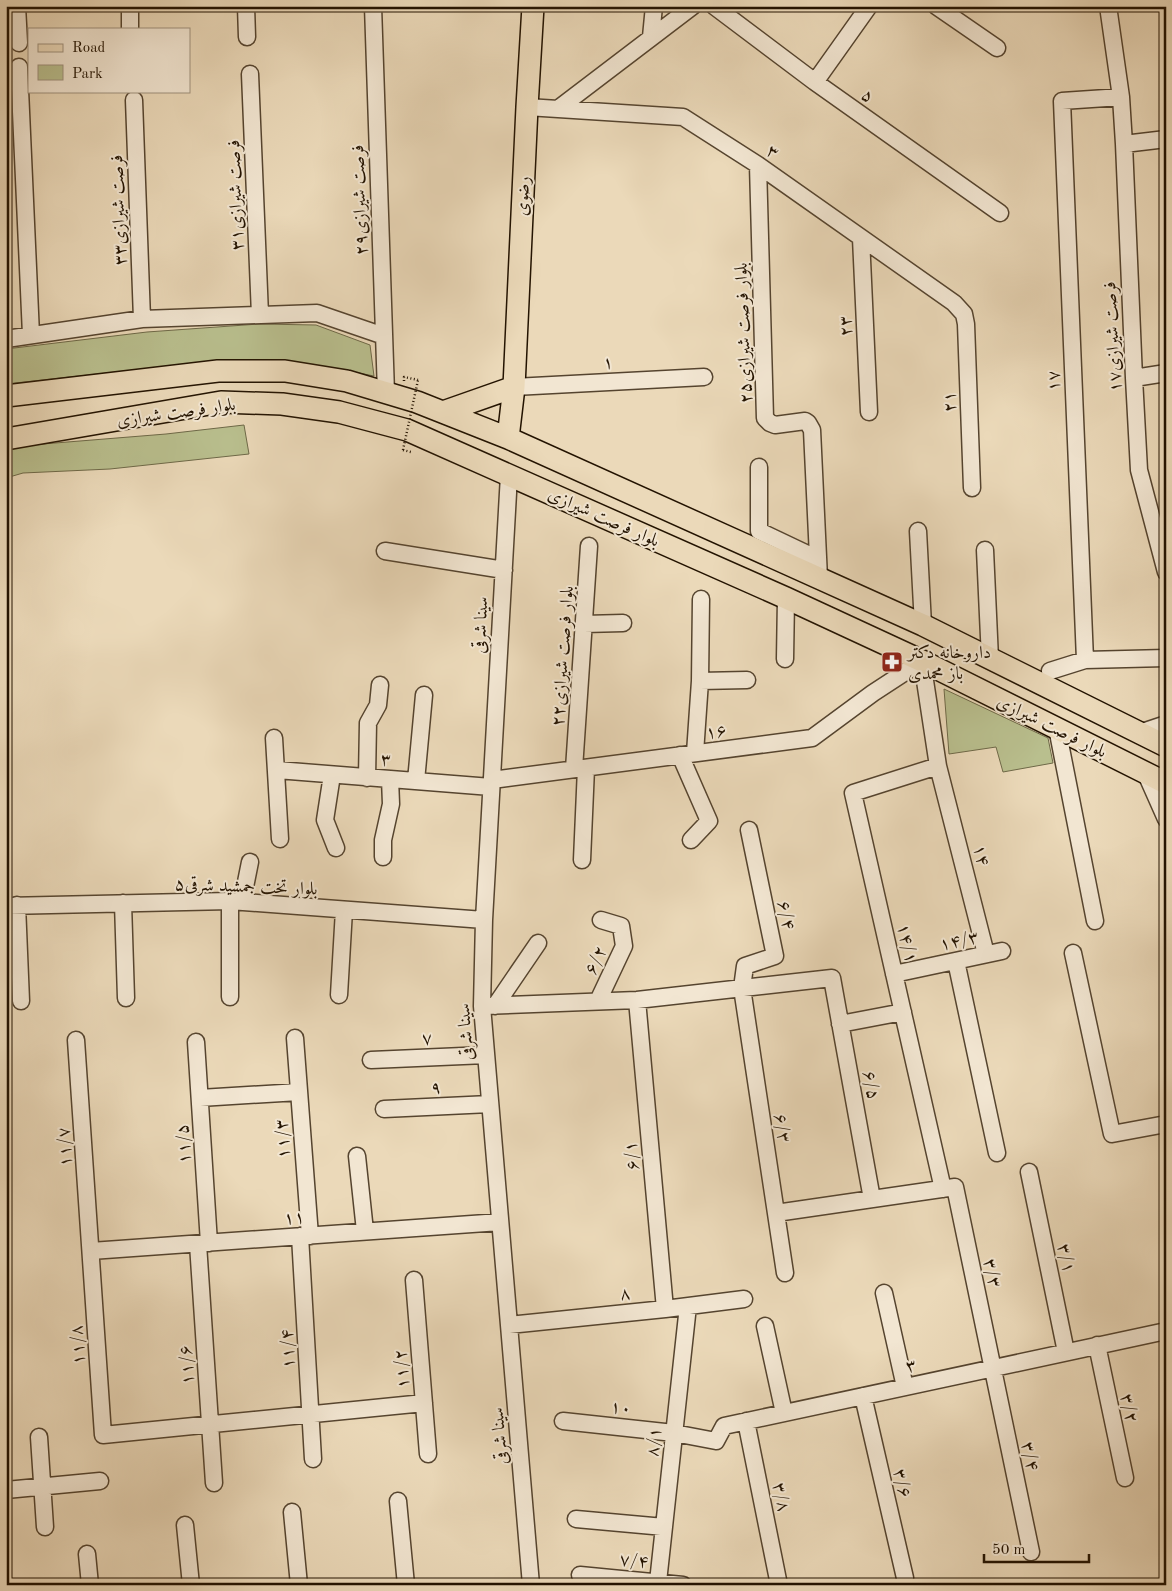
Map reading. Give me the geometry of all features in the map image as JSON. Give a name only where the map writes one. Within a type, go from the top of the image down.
[{"type":"main road","name":"رضوی","points":[[508,438],[514,387],[533,6]]},
{"type":"main road","name":"بلوار فرصت شیرازی","points":[[6,396],[218,372],[285,372],[347,381],[417,402],[508,438],[763,553],[818,569],[923,625],[1166,746]]},
{"type":"main road","points":[[443,412],[514,387]]},
{"type":"main road","name":"بلوار فرصت شیرازی","points":[[6,439],[221,402],[282,404],[339,412],[407,430],[786,598],[922,661],[1166,783]]},
{"type":"street","points":[[17,6],[19,43]]},
{"type":"street","points":[[130,6],[130,28]]},
{"type":"street","points":[[246,6],[247,37]]},
{"type":"street","name":"فرصت شیرازی۲۹","points":[[373,6],[386,393]]},
{"type":"street","points":[[652,37],[654,6]]},
{"type":"street","points":[[559,108],[693,6]]},
{"type":"street","name":"۵","points":[[714,6],[814,82],[1000,213]]},
{"type":"street","points":[[814,82],[869,6]]},
{"type":"street","points":[[936,6],[997,48]]},
{"type":"street","points":[[1108,6],[1121,97]]},
{"type":"street","points":[[19,67],[31,335]]},
{"type":"street","name":"فرصت شیرازی۳۱","points":[[250,74],[260,315]]},
{"type":"street","name":"۱۷","points":[[1085,660],[1062,101],[1121,97]]},
{"type":"street","name":"۱۷فرصت شیرازی","points":[[1121,97],[1139,470],[1158,510],[1166,572]]},
{"type":"street","name":"فرصت شیرازی۳۳","points":[[134,100],[142,319]]},
{"type":"street","name":"۳","points":[[527,107],[683,118],[758,165],[954,303],[964,314]]},
{"type":"street","points":[[1124,144],[1166,139]]},
{"type":"street","name":"بلوار فرصت شیرازی۲۵","points":[[758,165],[765,418],[775,425],[804,421],[808,423],[812,430],[818,569]]},
{"type":"street","name":"۲۳","points":[[861,238],[869,412]]},
{"type":"street","points":[[6,339],[142,319],[317,312],[384,336]]},
{"type":"street","name":"۲۱","points":[[964,314],[966,324],[972,488]]},
{"type":"street","points":[[1134,378],[1166,374]]},
{"type":"street","name":"۱","points":[[514,387],[704,377]]},
{"type":"street","points":[[759,467],[759,531],[763,553]]},
{"type":"street","name":"سینا شرقی","points":[[509,475],[484,920],[488,1006],[486,1055],[532,1585]]},
{"type":"street","points":[[918,530],[923,625]]},
{"type":"street","points":[[759,531],[818,569]]},
{"type":"street","name":"بلوار فرصت شیرازی۲۲","points":[[582,860],[580,768],[584,624],[589,546]]},
{"type":"street","points":[[985,550],[990,659]]},
{"type":"street","points":[[385,551],[504,570]]},
{"type":"street","points":[[785,659],[786,598]]},
{"type":"street","points":[[692,840],[709,821],[688,754],[700,681],[701,599]]},
{"type":"street","points":[[584,624],[623,623]]},
{"type":"street","points":[[1050,671],[1085,660],[1166,658]]},
{"type":"street","name":"۱۶","points":[[491,784],[580,768],[812,738],[873,693],[922,661]]},
{"type":"street","name":"۱۴","points":[[922,661],[938,766],[994,953]]},
{"type":"street","points":[[700,681],[747,680]]},
{"type":"street","points":[[367,778],[368,723],[378,705],[380,685]]},
{"type":"street","points":[[416,782],[424,695]]},
{"type":"street","points":[[1139,733],[1166,724]]},
{"type":"street","points":[[1057,728],[1095,921]]},
{"type":"street","points":[[274,738],[280,839]]},
{"type":"street","name":"۱۴/۱","points":[[938,766],[853,793],[903,1012],[949,1188]]},
{"type":"street","name":"۳","points":[[277,770],[416,782],[491,784]]},
{"type":"street","points":[[1146,774],[1166,819]]},
{"type":"street","points":[[332,775],[325,820],[336,848]]},
{"type":"street","points":[[383,857],[383,840],[390,804],[390,779]]},
{"type":"street","name":"۶/۴","points":[[742,988],[745,966],[775,956],[749,830]]},
{"type":"street","points":[[230,997],[236,902],[250,862]]},
{"type":"street","name":"بلوار تخت جمشید شرقی۵","points":[[12,905],[236,902],[484,920]]},
{"type":"street","points":[[123,903],[126,998]]},
{"type":"street","points":[[12,905],[21,1001]]},
{"type":"street","points":[[338,995],[344,910]]},
{"type":"street","name":"۶/۲","points":[[598,1001],[624,946],[621,926],[601,920]]},
{"type":"street","points":[[488,1006],[538,943]]},
{"type":"street","name":"۱۴/۳","points":[[894,974],[994,953]]},
{"type":"street","points":[[1074,953],[1112,1134],[1166,1124]]},
{"type":"street","points":[[956,961],[997,1153]]},
{"type":"street","name":"۶/۵","points":[[742,988],[832,978],[872,1199]]},
{"type":"street","points":[[488,1006],[637,1000],[742,988]]},
{"type":"street","name":"۶/۳","points":[[742,988],[785,1273]]},
{"type":"street","name":"۶/۱","points":[[637,1000],[665,1309]]},
{"type":"street","points":[[840,1024],[903,1012]]},
{"type":"street","name":"۱۱/۳","points":[[295,1038],[305,1236]]},
{"type":"street","name":"۱۱/۷","points":[[76,1040],[91,1251]]},
{"type":"street","name":"۱۱/۵","points":[[196,1042],[200,1098],[204,1243]]},
{"type":"street","name":"۷","points":[[371,1060],[486,1055]]},
{"type":"street","points":[[200,1098],[299,1092]]},
{"type":"street","name":"۹","points":[[384,1109],[490,1104]]},
{"type":"street","points":[[357,1156],[365,1232]]},
{"type":"street","name":"۳/۱","points":[[1028,1172],[1066,1352]]},
{"type":"street","points":[[776,1213],[949,1188]]},
{"type":"street","name":"۳/۳","points":[[949,1188],[992,1368]]},
{"type":"street","name":"۱۱","points":[[91,1251],[500,1222]]},
{"type":"street","name":"۱۱/۴","points":[[305,1236],[313,1459]]},
{"type":"street","name":"۱۱/۶","points":[[204,1243],[210,1424],[214,1483]]},
{"type":"street","name":"۱۱/۸","points":[[91,1251],[103,1435],[210,1424]]},
{"type":"street","name":"۱۱/۲","points":[[414,1280],[428,1454]]},
{"type":"street","points":[[884,1293],[905,1387]]},
{"type":"street","name":"۸","points":[[509,1325],[744,1299]]},
{"type":"street","name":"۸/۱","points":[[658,1582],[688,1306]]},
{"type":"street","points":[[765,1326],[784,1413]]},
{"type":"street","name":"۳","points":[[674,1434],[716,1441],[724,1426],[1166,1331]]},
{"type":"street","name":"۳/۲","points":[[1097,1345],[1125,1478]]},
{"type":"street","name":"۳/۴","points":[[992,1368],[1031,1552]]},
{"type":"street","name":"۳/۶","points":[[863,1396],[904,1578]]},
{"type":"street","points":[[210,1424],[424,1403]]},
{"type":"street","name":"۱۰","points":[[563,1421],[674,1434]]},
{"type":"street","name":"۳/۸","points":[[746,1421],[778,1580]]},
{"type":"street","points":[[39,1437],[45,1527]]},
{"type":"street","points":[[6,1490],[100,1481]]},
{"type":"street","points":[[398,1501],[406,1585]]},
{"type":"street","points":[[292,1512],[298,1585]]},
{"type":"street","points":[[576,1519],[664,1527]]},
{"type":"street","points":[[185,1524],[191,1585]]},
{"type":"street","points":[[87,1554],[90,1585]]},
{"type":"street","name":"۷/۴","points":[[580,1575],[683,1585]]},
{"type":"path","points":[[402,450],[418,380]]},
{"type":"green space","points":[[259,324],[316,325],[370,345],[374,376],[349,371],[216,361],[6,384],[6,349],[147,332]]},
{"type":"green space","points":[[244,425],[249,454],[110,469],[23,473],[6,478],[6,447],[166,434]]},
{"type":"green space","points":[[944,689],[1048,738],[1053,763],[1003,772],[996,747],[949,754]]},
{"type":"place","name":"داروخانه دکتر باز محمدی","points":[[892,662]]}]
